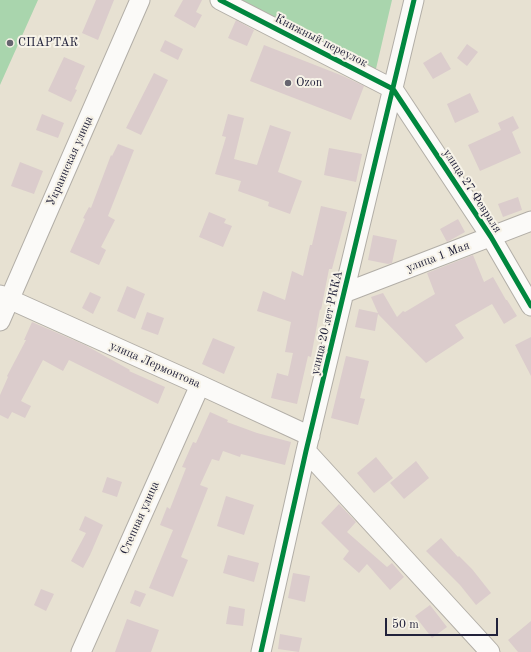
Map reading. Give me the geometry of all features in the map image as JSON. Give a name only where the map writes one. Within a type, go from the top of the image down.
[{"type":"street","name":"Украинская улица","points":[[0,322],[4,297],[140,0]]},
{"type":"street","name":"Книжный переулок","points":[[220,0],[392,89]]},
{"type":"street","name":"улица 20 лет РККА","points":[[261,652],[308,444],[414,0]]},
{"type":"street","name":"улица 27 Февраля","points":[[392,89],[491,237],[531,306]]},
{"type":"street","name":"улица 1 Мая","points":[[344,293],[531,221]]},
{"type":"street","name":"улица Лермонтова","points":[[4,297],[200,385],[308,444],[490,652]]},
{"type":"street","name":"Степная улица","points":[[81,652],[200,385]]},
{"type":"green space","name":"СПАРТАК","points":[[0,0],[38,0],[0,85]]},
{"type":"green space","points":[[224,0],[392,0],[375,73]]},
{"type":"building","points":[[96,0],[114,0],[98,40],[82,33]]},
{"type":"building","points":[[183,0],[202,0],[196,12],[202,15],[195,28],[174,16]]},
{"type":"building","points":[[236,20],[254,30],[247,46],[228,38]]},
{"type":"building","points":[[165,40],[183,49],[178,60],[160,51]]},
{"type":"building","points":[[467,44],[478,52],[467,66],[457,58]]},
{"type":"building","points":[[264,45],[343,76],[364,86],[351,120],[250,81]]},
{"type":"building","points":[[441,52],[451,69],[433,79],[423,63]]},
{"type":"building","points":[[64,57],[85,66],[75,89],[77,90],[71,102],[48,91]]},
{"type":"building","points":[[154,73],[168,80],[141,135],[126,128]]},
{"type":"building","points":[[470,93],[479,112],[455,123],[447,104]]},
{"type":"building","points":[[42,114],[64,123],[58,138],[36,130]]},
{"type":"building","points":[[228,114],[244,118],[234,159],[257,165],[270,125],[291,132],[278,172],[302,181],[290,214],[268,206],[269,202],[238,191],[241,181],[215,174],[226,137],[222,136]]},
{"type":"building","points":[[513,116],[519,128],[512,132],[521,153],[480,171],[468,145],[501,130],[498,123]]},
{"type":"building","points":[[118,144],[134,150],[108,216],[115,220],[101,247],[106,250],[99,265],[70,252],[85,219],[83,218],[89,207],[91,208],[111,155],[112,156]]},
{"type":"building","points":[[329,148],[362,154],[356,182],[324,175]]},
{"type":"building","points":[[20,162],[43,171],[34,194],[11,186]]},
{"type":"building","points":[[518,197],[522,210],[503,217],[498,204]]},
{"type":"building","points":[[321,206],[347,212],[332,269],[329,269],[311,357],[308,356],[297,404],[271,398],[277,373],[288,376],[293,353],[285,352],[291,322],[257,311],[263,291],[285,300],[292,271],[303,276]]},
{"type":"building","points":[[209,212],[226,219],[224,223],[232,226],[223,247],[199,237]]},
{"type":"building","points":[[458,219],[465,232],[447,242],[440,229]]},
{"type":"building","points":[[373,235],[397,240],[392,263],[388,264],[368,260]]},
{"type":"building","points":[[473,255],[484,282],[493,277],[517,316],[504,324],[492,304],[455,325],[464,338],[426,363],[378,314],[375,331],[355,327],[359,309],[378,313],[371,297],[383,293],[397,317],[403,311],[405,312],[435,294],[427,273]]},
{"type":"building","points":[[127,286],[145,294],[135,319],[117,311]]},
{"type":"building","points":[[90,292],[101,297],[93,314],[82,308]]},
{"type":"building","points":[[147,312],[164,318],[158,335],[141,329]]},
{"type":"building","points":[[32,322],[85,345],[130,370],[129,371],[165,387],[158,404],[69,360],[63,371],[43,360],[21,401],[31,406],[25,418],[12,412],[8,419],[0,415],[0,395],[8,377],[7,376],[26,340],[24,340]]},
{"type":"building","points":[[531,337],[531,376],[515,345]]},
{"type":"building","points":[[213,338],[235,347],[224,374],[202,364]]},
{"type":"building","points":[[346,356],[369,361],[360,398],[365,399],[358,425],[331,418]]},
{"type":"building","points":[[210,412],[228,420],[227,422],[257,433],[291,442],[285,465],[241,454],[240,457],[223,451],[219,461],[212,459],[200,485],[208,488],[181,557],[188,560],[173,597],[149,588],[173,530],[160,525],[167,507],[170,509],[186,468],[182,467],[193,442],[196,443]]},
{"type":"building","points":[[376,457],[393,478],[374,493],[357,473]]},
{"type":"building","points":[[416,461],[429,478],[404,499],[390,483]]},
{"type":"building","points":[[107,477],[122,482],[117,497],[102,492]]},
{"type":"building","points":[[226,496],[254,505],[244,535],[217,526]]},
{"type":"building","points":[[339,504],[356,522],[347,532],[387,567],[392,563],[404,577],[390,590],[367,564],[359,573],[343,559],[349,551],[321,523]]},
{"type":"building","points":[[85,516],[103,525],[83,568],[71,561],[86,533],[79,530]]},
{"type":"building","points":[[441,538],[458,557],[459,556],[472,569],[491,593],[476,605],[460,585],[426,551]]},
{"type":"building","points":[[228,555],[259,563],[254,582],[223,573]]},
{"type":"building","points":[[293,573],[310,576],[305,602],[288,598]]},
{"type":"building","points":[[41,589],[54,594],[46,611],[34,605]]},
{"type":"building","points":[[135,590],[146,594],[140,607],[130,603]]},
{"type":"building","points":[[430,605],[447,627],[432,638],[415,616]]},
{"type":"building","points":[[229,606],[245,609],[243,626],[226,624]]},
{"type":"building","points":[[127,619],[159,630],[151,652],[115,652]]},
{"type":"building","points":[[531,621],[531,652],[518,652],[508,640]]},
{"type":"building","points":[[280,634],[302,638],[299,652],[278,649]]},
{"type":"cycle path","points":[[220,0],[393,89],[491,237],[531,306]]},
{"type":"cycle path","points":[[261,652],[306,451],[414,0]]},
{"type":"place","name":"СПАРТАК","points":[[10,43]]},
{"type":"place","name":"Ozon","points":[[288,83]]}]
